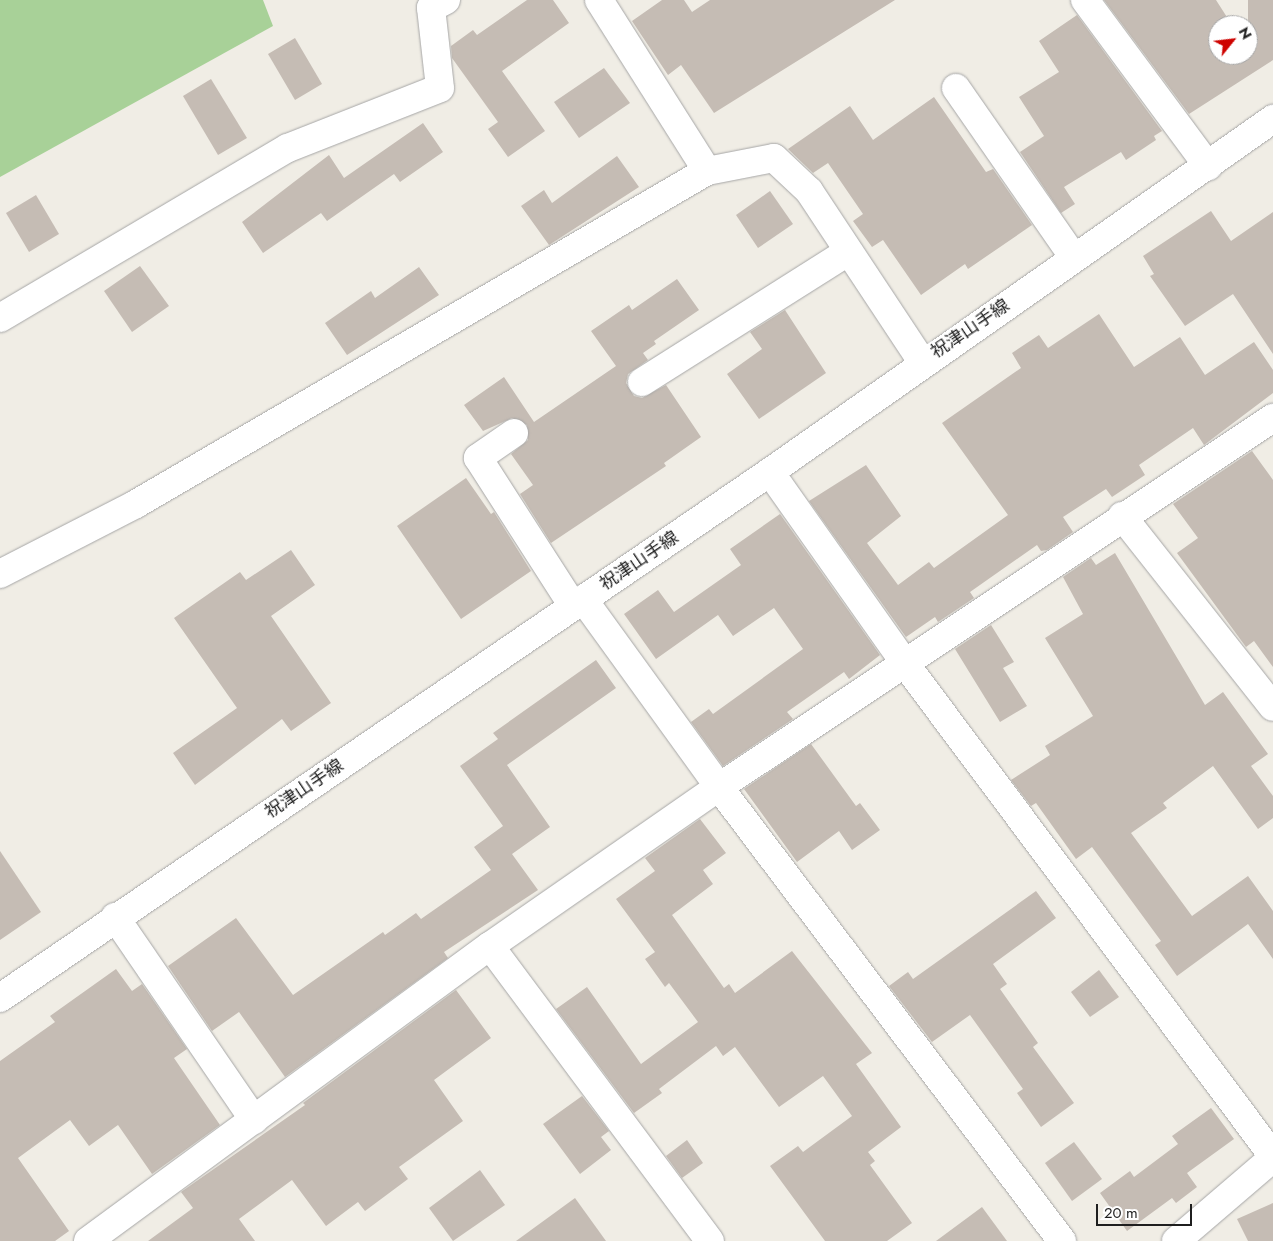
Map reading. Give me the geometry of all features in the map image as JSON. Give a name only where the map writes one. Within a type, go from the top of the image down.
[{"type":"street","points":[[0,318],[288,148],[440,88],[431,8],[446,0]]},
{"type":"street","points":[[599,0],[707,171]]},
{"type":"street","points":[[1085,0],[1208,166]]},
{"type":"street","points":[[956,88],[1074,258]]},
{"type":"street","name":"祝津山手線","points":[[0,998],[770,472],[922,362],[1208,166],[1273,119]]},
{"type":"street","points":[[0,574],[136,504],[707,171],[774,158],[809,192],[922,362]]},
{"type":"street","points":[[642,382],[848,252]]},
{"type":"street","points":[[88,1241],[490,946],[719,787],[906,665],[1122,516],[1270,426]]},
{"type":"street","points":[[514,433],[478,458],[578,602],[1062,1241]]},
{"type":"street","points":[[770,472],[906,665],[1273,1157],[1176,1241]]},
{"type":"street","points":[[1122,516],[1273,707]]},
{"type":"street","points":[[116,917],[254,1120]]},
{"type":"street","points":[[490,946],[710,1241]]},
{"type":"green space","points":[[0,0],[263,0],[273,26],[0,177]]},
{"type":"building","points":[[527,0],[553,0],[569,23],[502,71],[545,131],[508,157],[488,129],[498,122],[452,58],[451,46],[473,30],[477,35]]},
{"type":"building","points":[[662,0],[684,0],[692,12],[710,0],[895,0],[714,113],[681,65],[668,75],[632,21]]},
{"type":"building","points":[[1104,0],[1216,0],[1226,15],[1208,15],[1208,65],[1258,65],[1258,15],[1248,15],[1248,0],[1273,0],[1273,60],[1189,114]]},
{"type":"building","points":[[1077,15],[1162,131],[1154,136],[1156,140],[1126,160],[1121,152],[1064,187],[1075,204],[1061,213],[1020,152],[1044,136],[1019,97],[1059,72],[1039,41]]},
{"type":"building","points":[[295,38],[322,84],[295,100],[268,54]]},
{"type":"building","points":[[604,68],[630,103],[579,138],[554,102]]},
{"type":"building","points":[[211,79],[247,138],[218,155],[183,96]]},
{"type":"building","points":[[934,97],[986,172],[993,169],[1032,225],[968,269],[965,264],[921,295],[883,240],[872,247],[853,221],[863,214],[828,163],[813,173],[788,149],[850,106],[873,140]]},
{"type":"building","points":[[423,123],[443,152],[400,182],[394,174],[327,221],[321,213],[263,253],[242,222],[329,155],[344,178]]},
{"type":"building","points":[[617,156],[639,187],[549,245],[521,206],[544,190],[552,203]]},
{"type":"building","points":[[770,191],[793,224],[758,248],[736,215]]},
{"type":"building","points":[[36,195],[59,234],[29,252],[6,213]]},
{"type":"building","points":[[1211,211],[1231,241],[1273,212],[1273,354],[1233,294],[1185,326],[1150,276],[1154,274],[1143,256]]},
{"type":"building","points":[[140,266],[169,306],[132,332],[104,291]]},
{"type":"building","points":[[419,267],[439,295],[347,355],[325,323],[371,291],[375,298]]},
{"type":"building","points":[[677,279],[699,310],[654,341],[656,344],[643,353],[648,360],[628,374],[626,383],[634,396],[642,398],[666,385],[701,437],[664,463],[666,466],[551,543],[520,494],[533,485],[511,454],[528,440],[527,425],[512,418],[483,431],[464,405],[504,377],[534,422],[616,366],[591,331],[629,305],[632,310]]},
{"type":"building","points":[[785,310],[826,373],[759,419],[727,374],[762,349],[750,332]]},
{"type":"building","points":[[1099,314],[1134,367],[1180,337],[1205,375],[1254,342],[1273,370],[1273,393],[1204,445],[1193,428],[1139,465],[1145,475],[1112,497],[1106,489],[1063,517],[1073,532],[1047,550],[1041,551],[1037,545],[970,592],[974,598],[938,622],[935,617],[906,637],[809,501],[866,465],[901,516],[867,543],[898,585],[929,562],[934,568],[1008,515],[942,423],[1021,368],[1012,353],[1039,335],[1048,348]]},
{"type":"building","points":[[1252,451],[1273,480],[1273,667],[1254,641],[1246,647],[1177,553],[1198,538],[1173,504]]},
{"type":"building","points":[[466,478],[491,514],[494,512],[531,571],[461,619],[397,526]]},
{"type":"building","points":[[780,514],[880,655],[849,679],[844,672],[787,712],[793,719],[723,766],[691,722],[709,709],[713,714],[803,649],[774,608],[733,636],[718,615],[656,659],[624,614],[658,590],[674,612],[741,565],[730,549]]},
{"type":"building","points":[[291,550],[315,585],[271,616],[331,703],[291,731],[282,719],[195,785],[173,753],[237,708],[174,618],[240,572],[246,580]]},
{"type":"building","points":[[1115,553],[1205,705],[1223,692],[1268,754],[1251,766],[1273,796],[1273,818],[1258,829],[1213,766],[1163,803],[1167,808],[1131,833],[1192,916],[1248,876],[1273,911],[1273,959],[1248,924],[1177,976],[1155,945],[1161,941],[1092,847],[1076,859],[1036,803],[1031,806],[1011,780],[1050,755],[1045,746],[1093,716],[1045,638],[1083,614],[1063,577],[1091,558],[1096,565]]},
{"type":"building","points":[[991,625],[1014,662],[1003,668],[1027,706],[1000,722],[955,649]]},
{"type":"building","points":[[596,660],[616,688],[507,765],[550,827],[512,854],[538,890],[444,952],[448,958],[285,1077],[239,1012],[212,1031],[168,966],[236,918],[293,995],[383,932],[385,935],[416,913],[421,919],[491,870],[474,847],[503,826],[460,766],[498,739],[493,733]]},
{"type":"building","points":[[811,744],[856,806],[860,803],[880,830],[852,850],[839,831],[797,862],[744,789]]},
{"type":"building","points":[[700,819],[726,853],[703,870],[713,884],[672,915],[724,988],[729,984],[735,993],[792,951],[872,1053],[856,1064],[901,1127],[868,1152],[875,1161],[870,1165],[912,1223],[887,1241],[825,1241],[770,1166],[798,1146],[803,1152],[852,1116],[823,1076],[779,1107],[735,1047],[723,1056],[716,1046],[659,1089],[662,1093],[634,1113],[556,1009],[587,987],[641,1064],[698,1022],[669,983],[665,987],[645,959],[655,952],[616,899],[655,871],[645,858]]},
{"type":"building","points":[[0,851],[41,912],[0,940]]},
{"type":"building","points":[[1036,891],[1056,918],[993,964],[1007,984],[1000,989],[1038,1043],[1033,1047],[1074,1103],[1041,1127],[1017,1093],[1023,1089],[970,1015],[932,1042],[889,986],[908,972],[913,979]]},
{"type":"building","points":[[116,969],[132,991],[142,984],[187,1049],[174,1058],[220,1125],[152,1174],[118,1125],[89,1146],[70,1120],[18,1158],[69,1231],[55,1241],[0,1241],[0,1061],[55,1022],[50,1016]]},
{"type":"building","points":[[1099,970],[1119,997],[1090,1017],[1071,992]]},
{"type":"building","points":[[456,990],[491,1038],[434,1080],[463,1121],[399,1167],[408,1179],[365,1211],[358,1202],[326,1226],[292,1180],[239,1219],[255,1241],[148,1241],[193,1208],[181,1192],[305,1105],[303,1103]]},
{"type":"building","points":[[582,1096],[609,1131],[601,1137],[611,1150],[580,1174],[543,1124]]},
{"type":"building","points":[[1211,1108],[1234,1139],[1187,1173],[1197,1187],[1176,1203],[1172,1198],[1127,1231],[1100,1193],[1130,1171],[1134,1177],[1178,1144],[1172,1136]]},
{"type":"building","points":[[687,1140],[703,1163],[682,1178],[666,1156]]},
{"type":"building","points":[[1074,1142],[1102,1179],[1072,1201],[1045,1163]]},
{"type":"building","points":[[480,1170],[505,1205],[453,1241],[429,1208]]},
{"type":"building","points":[[575,1198],[606,1241],[516,1241]]},
{"type":"building","points":[[1273,1203],[1273,1241],[1248,1241],[1237,1219]]},
{"type":"building","points":[[982,1207],[1007,1241],[936,1241]]}]
